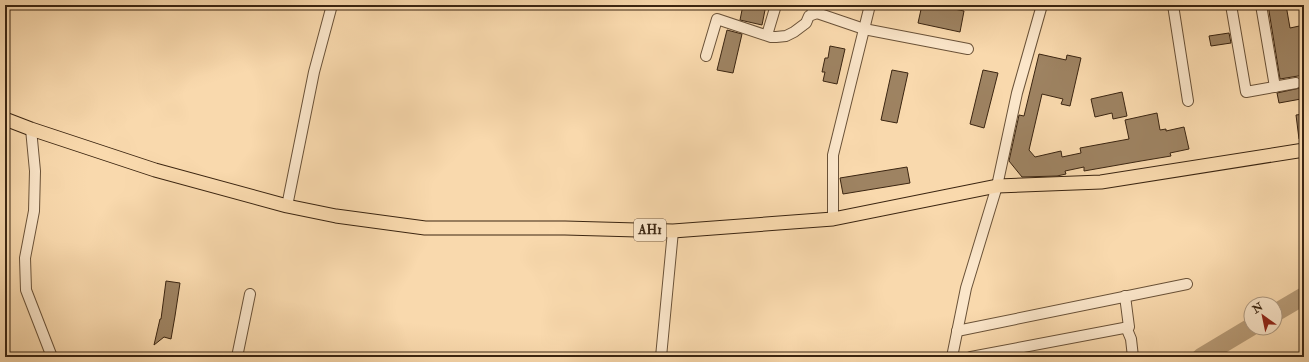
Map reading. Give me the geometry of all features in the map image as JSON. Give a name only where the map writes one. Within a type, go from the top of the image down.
[{"type":"main road","name":"AH1","points":[[5,119],[155,170],[286,206],[336,216],[425,228],[565,228],[673,231],[833,219],[997,186],[1101,182],[1304,150]]},
{"type":"street","points":[[286,206],[314,72],[332,5]]},
{"type":"street","points":[[767,35],[776,5]]},
{"type":"street","points":[[833,219],[833,154],[870,5]]},
{"type":"street","points":[[952,357],[966,288],[997,186],[1017,94],[1042,5]]},
{"type":"street","points":[[1173,5],[1188,100]]},
{"type":"street","points":[[1231,5],[1246,92],[1296,83]]},
{"type":"street","points":[[1261,5],[1274,87]]},
{"type":"street","points":[[706,56],[717,19],[771,37],[786,36],[801,28],[806,23],[813,9],[864,29],[968,48]]},
{"type":"street","points":[[31,129],[35,171],[34,211],[25,258],[26,290],[52,357]]},
{"type":"street","points":[[661,357],[673,231]]},
{"type":"street","points":[[957,331],[1187,284]]},
{"type":"street","points":[[237,357],[250,294]]},
{"type":"street","points":[[971,357],[1130,327],[1125,296]]},
{"type":"street","points":[[1126,327],[1131,339],[1134,357]]},
{"type":"building","points":[[743,5],[766,5],[762,25],[740,20]]},
{"type":"building","points":[[922,5],[935,5],[964,11],[960,32],[918,23]]},
{"type":"building","points":[[1268,5],[1286,5],[1290,28],[1304,25],[1304,75],[1280,79]]},
{"type":"building","points":[[727,30],[742,34],[733,73],[717,70]]},
{"type":"building","points":[[1229,33],[1231,43],[1211,46],[1209,36]]},
{"type":"building","points":[[830,46],[845,49],[837,84],[823,81],[825,72],[822,72],[825,58],[828,58]]},
{"type":"building","points":[[1039,54],[1066,60],[1067,55],[1081,58],[1070,106],[1061,104],[1063,99],[1042,94],[1029,150],[1035,157],[1061,151],[1062,157],[1081,153],[1080,148],[1129,139],[1125,120],[1157,113],[1160,130],[1166,129],[1166,131],[1184,127],[1189,149],[1170,153],[1171,156],[1084,171],[1084,167],[1065,171],[1066,174],[1057,176],[1022,177],[1009,161],[1019,115],[1024,116]]},
{"type":"building","points":[[892,70],[908,73],[897,123],[881,120]]},
{"type":"building","points":[[983,70],[998,73],[984,128],[970,124]]},
{"type":"building","points":[[1300,88],[1301,99],[1279,103],[1277,93]]},
{"type":"building","points":[[1122,92],[1127,116],[1113,119],[1112,113],[1095,117],[1091,99]]},
{"type":"building","points":[[1304,114],[1304,139],[1299,139],[1296,115]]},
{"type":"building","points":[[907,167],[910,183],[843,194],[840,178]]},
{"type":"building","points":[[166,281],[180,283],[171,339],[164,337],[154,345],[161,319]]},
{"type":"waterway","points":[[1283,308],[1304,296]]},
{"type":"waterway","points":[[1201,357],[1243,332]]}]
